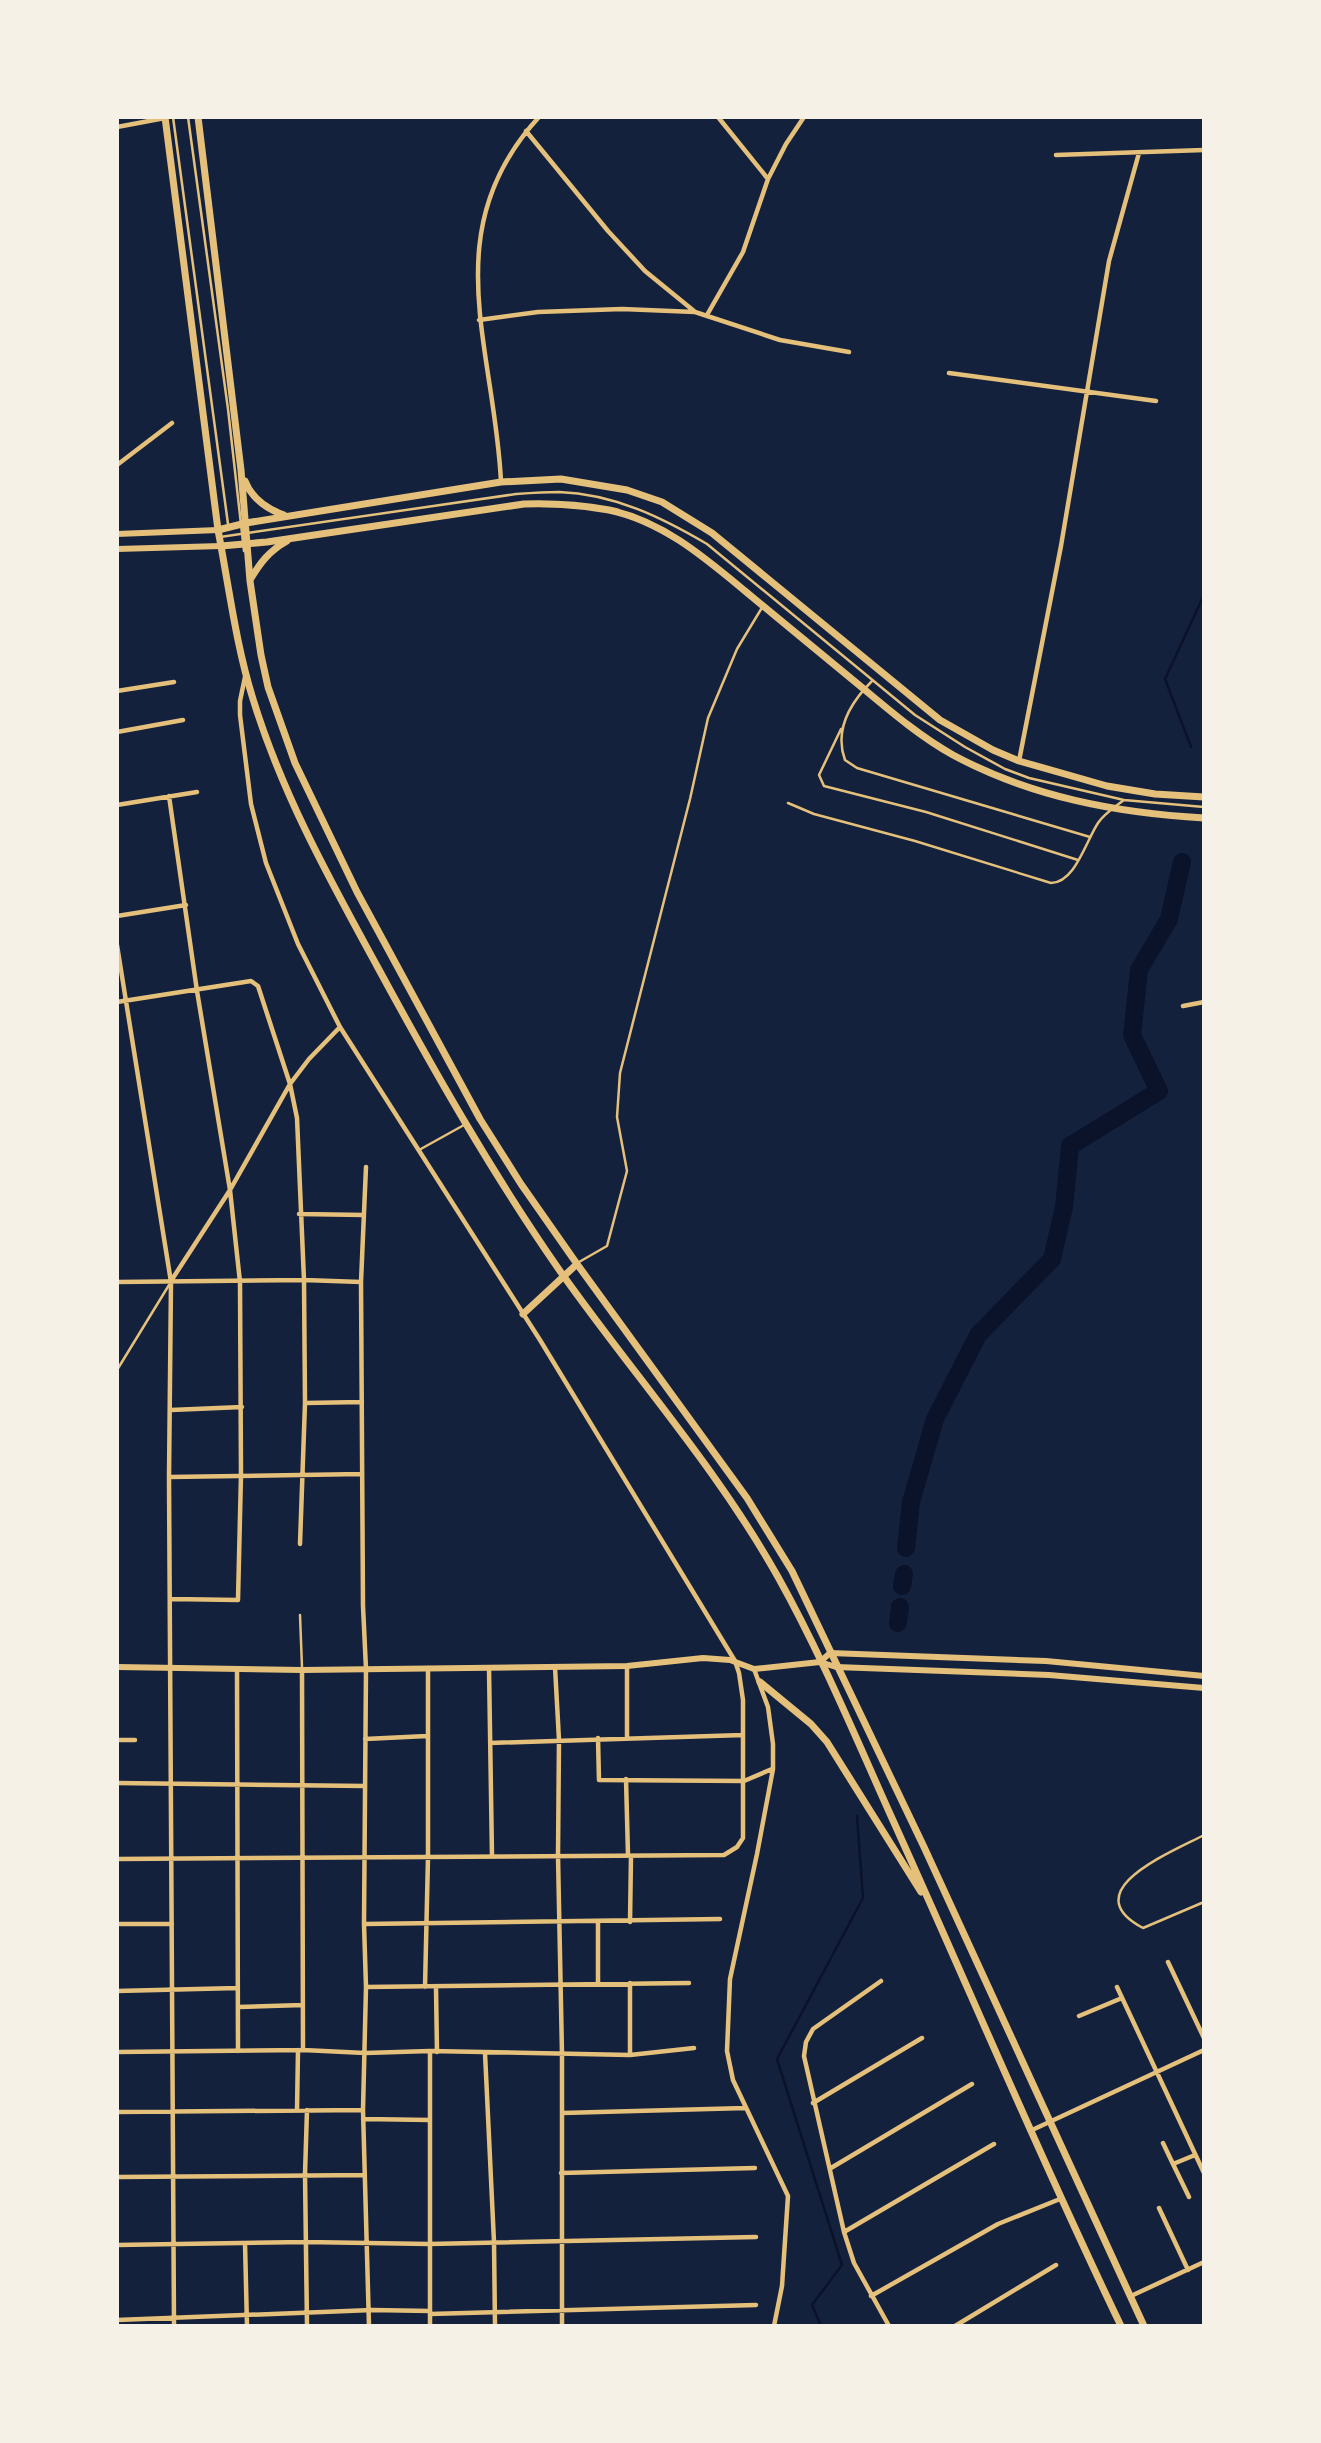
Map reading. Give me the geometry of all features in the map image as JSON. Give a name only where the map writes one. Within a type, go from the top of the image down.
[{"type":"main road","points":[[198,117],[241,470],[243,524],[250,581],[268,687],[295,763],[357,892],[480,1119],[576,1264],[756,1511],[792,1571],[905,1808],[1144,2326]]},
{"type":"main road","points":[[165,118],[221,546],[246,675],[277,767],[316,852],[464,1125],[564,1276],[734,1506],[778,1578],[820,1662],[939,1919],[1029,2132],[1121,2326]]},
{"type":"main road","points":[[241,470],[247,487],[258,501],[272,511],[288,517]]},
{"type":"main road","points":[[219,533],[243,524],[501,482],[561,479],[628,490],[662,502],[712,533],[940,720],[993,750],[1081,780],[1155,794],[1204,797]]},
{"type":"main road","points":[[221,546],[246,545],[524,504],[551,503],[609,510],[635,519],[692,548],[910,727],[952,754],[1010,782],[1112,809],[1150,815],[1204,818]]},
{"type":"main road","points":[[250,581],[260,563],[274,549],[291,538]]},
{"type":"main road","points":[[523,1314],[576,1264]]},
{"type":"main road","points":[[636,1375],[650,1365]]},
{"type":"main road","points":[[760,1682],[811,1724],[827,1742],[939,1919]]},
{"type":"street","points":[[501,482],[479,320],[477,273],[482,219],[503,166],[526,131],[539,117]]},
{"type":"street","points":[[718,117],[768,178]]},
{"type":"street","points":[[707,315],[743,252],[768,178],[804,117]]},
{"type":"street","points":[[117,127],[165,118]]},
{"type":"street","points":[[526,131],[608,231],[645,271],[695,312]]},
{"type":"street","points":[[1056,155],[1204,150]]},
{"type":"street","points":[[1019,761],[1088,390],[1112,243],[1139,153]]},
{"type":"street","points":[[479,320],[538,312],[622,309],[695,312],[780,340],[849,352]]},
{"type":"street","points":[[949,373],[1156,401]]},
{"type":"street","points":[[117,465],[172,424]]},
{"type":"street","points":[[117,534],[219,533]]},
{"type":"street","points":[[117,549],[221,546]]},
{"type":"street","points":[[117,1858],[724,1855],[737,1847],[743,1838],[743,1700],[735,1661],[523,1314],[340,1027],[298,944],[267,863],[251,804],[240,701],[246,675]]},
{"type":"street","points":[[117,691],[174,682]]},
{"type":"street","points":[[117,732],[183,720]]},
{"type":"street","points":[[117,805],[197,792]]},
{"type":"street","points":[[169,796],[197,991],[230,1190],[240,1282],[242,1408],[239,1600],[171,1599]]},
{"type":"street","points":[[117,916],[186,905]]},
{"type":"street","points":[[117,945],[171,1282],[169,1477],[174,2326]]},
{"type":"street","points":[[117,1002],[251,981],[258,986],[290,1084],[297,1118],[299,1214],[304,1280],[305,1403],[300,1544]]},
{"type":"street","points":[[1183,1006],[1204,1002]]},
{"type":"street","points":[[171,1282],[230,1190],[290,1084],[309,1059],[340,1027]]},
{"type":"street","points":[[366,1167],[361,1282],[366,1669],[366,1987],[363,2119],[369,2326]]},
{"type":"street","points":[[299,1214],[364,1215]]},
{"type":"street","points":[[117,1282],[361,1282]]},
{"type":"street","points":[[305,1403],[362,1402]]},
{"type":"street","points":[[171,1410],[242,1408]]},
{"type":"street","points":[[169,1477],[362,1474]]},
{"type":"street","points":[[820,1662],[830,1653],[1046,1661],[1204,1675]]},
{"type":"street","points":[[117,1667],[302,1670],[627,1666],[703,1658],[735,1661],[754,1669],[820,1662],[836,1667],[1049,1675],[1204,1688]]},
{"type":"street","points":[[555,1666],[559,1740],[558,1856],[561,1921],[562,2326]]},
{"type":"street","points":[[627,1666],[627,1737]]},
{"type":"street","points":[[425,1987],[428,1668]]},
{"type":"street","points":[[489,1668],[492,1856]]},
{"type":"street","points":[[754,1669],[768,1707],[773,1769],[728,1999],[727,2052],[733,2080],[788,2196],[782,2286],[774,2326]]},
{"type":"street","points":[[237,1670],[238,2052]]},
{"type":"street","points":[[297,2110],[303,2004],[302,1670]]},
{"type":"street","points":[[491,1743],[743,1735]]},
{"type":"street","points":[[365,1739],[428,1736]]},
{"type":"street","points":[[598,1738],[599,1780],[744,1781],[773,1769]]},
{"type":"street","points":[[117,1740],[135,1740]]},
{"type":"street","points":[[626,1779],[630,1922]]},
{"type":"street","points":[[117,1783],[365,1786]]},
{"type":"street","points":[[365,1924],[720,1919]]},
{"type":"street","points":[[598,1921],[598,1983]]},
{"type":"street","points":[[117,1924],[172,1924]]},
{"type":"street","points":[[1168,1962],[1204,2038]]},
{"type":"street","points":[[881,1981],[813,2029],[806,2042],[804,2056],[844,2232],[855,2263],[889,2326]]},
{"type":"street","points":[[630,1983],[630,2055]]},
{"type":"street","points":[[366,1987],[690,1983]]},
{"type":"street","points":[[436,1986],[437,2052]]},
{"type":"street","points":[[1117,1987],[1204,2173]]},
{"type":"street","points":[[117,1992],[238,1988]]},
{"type":"street","points":[[1079,2016],[1122,1998]]},
{"type":"street","points":[[238,2007],[303,2004]]},
{"type":"street","points":[[813,2103],[922,2038]]},
{"type":"street","points":[[117,2052],[300,2050],[630,2055],[694,2048]]},
{"type":"street","points":[[1029,2132],[1204,2050]]},
{"type":"street","points":[[430,2051],[430,2326]]},
{"type":"street","points":[[485,2053],[495,2326]]},
{"type":"street","points":[[831,2168],[972,2084]]},
{"type":"street","points":[[562,2113],[747,2108]]},
{"type":"street","points":[[307,2110],[307,2326]]},
{"type":"street","points":[[117,2112],[363,2110]]},
{"type":"street","points":[[363,2119],[429,2120]]},
{"type":"street","points":[[1163,2143],[1189,2197]]},
{"type":"street","points":[[844,2232],[995,2144]]},
{"type":"street","points":[[1174,2164],[1195,2155]]},
{"type":"street","points":[[561,2173],[755,2168]]},
{"type":"street","points":[[117,2178],[365,2175]]},
{"type":"street","points":[[871,2296],[998,2224],[1060,2199]]},
{"type":"street","points":[[1159,2208],[1188,2270]]},
{"type":"street","points":[[117,2245],[306,2242],[429,2244],[756,2237]]},
{"type":"street","points":[[245,2243],[247,2326]]},
{"type":"street","points":[[1130,2297],[1204,2262]]},
{"type":"street","points":[[955,2326],[1056,2265]]},
{"type":"street","points":[[117,2320],[369,2310],[495,2312],[756,2305]]},
{"type":"lane","points":[[165,118],[174,117],[226,513],[230,528],[244,534]]},
{"type":"lane","points":[[188,117],[243,524]]},
{"type":"lane","points":[[219,533],[244,534],[516,494],[560,492],[623,503],[669,522],[707,544],[872,681],[938,731],[1005,769],[1029,778],[1124,800],[1204,807]]},
{"type":"lane","points":[[576,1264],[607,1246],[627,1171],[617,1117],[620,1073],[708,718],[737,649],[763,606]]},
{"type":"lane","points":[[872,681],[858,695],[818,775],[824,786],[926,812],[1078,860]]},
{"type":"lane","points":[[842,727],[841,750],[845,760],[857,768],[1090,837]]},
{"type":"lane","points":[[1124,789],[1124,800]]},
{"type":"lane","points":[[788,803],[814,814],[915,841],[1051,883],[1059,883],[1066,878],[1078,860],[1100,820],[1124,800]]},
{"type":"lane","points":[[419,1150],[464,1125]]},
{"type":"lane","points":[[117,1370],[171,1282]]},
{"type":"lane","points":[[300,1615],[302,1670]]},
{"type":"lane","points":[[1204,1835],[1146,1865],[1125,1882],[1118,1895],[1119,1905],[1128,1920],[1143,1928],[1204,1902]]},
{"type":"waterway","points":[[1191,747],[1165,679],[1204,595]]},
{"type":"waterway","points":[[906,1548],[911,1502],[935,1419],[978,1335],[1052,1259],[1064,1207],[1070,1146],[1159,1091],[1132,1035],[1139,970],[1169,919],[1182,862]]},
{"type":"waterway","points":[[902,1586],[904,1574]]},
{"type":"waterway","points":[[898,1623],[900,1607]]},
{"type":"waterway","points":[[821,2326],[812,2305],[842,2265],[777,2059],[863,1898],[857,1816]]}]
